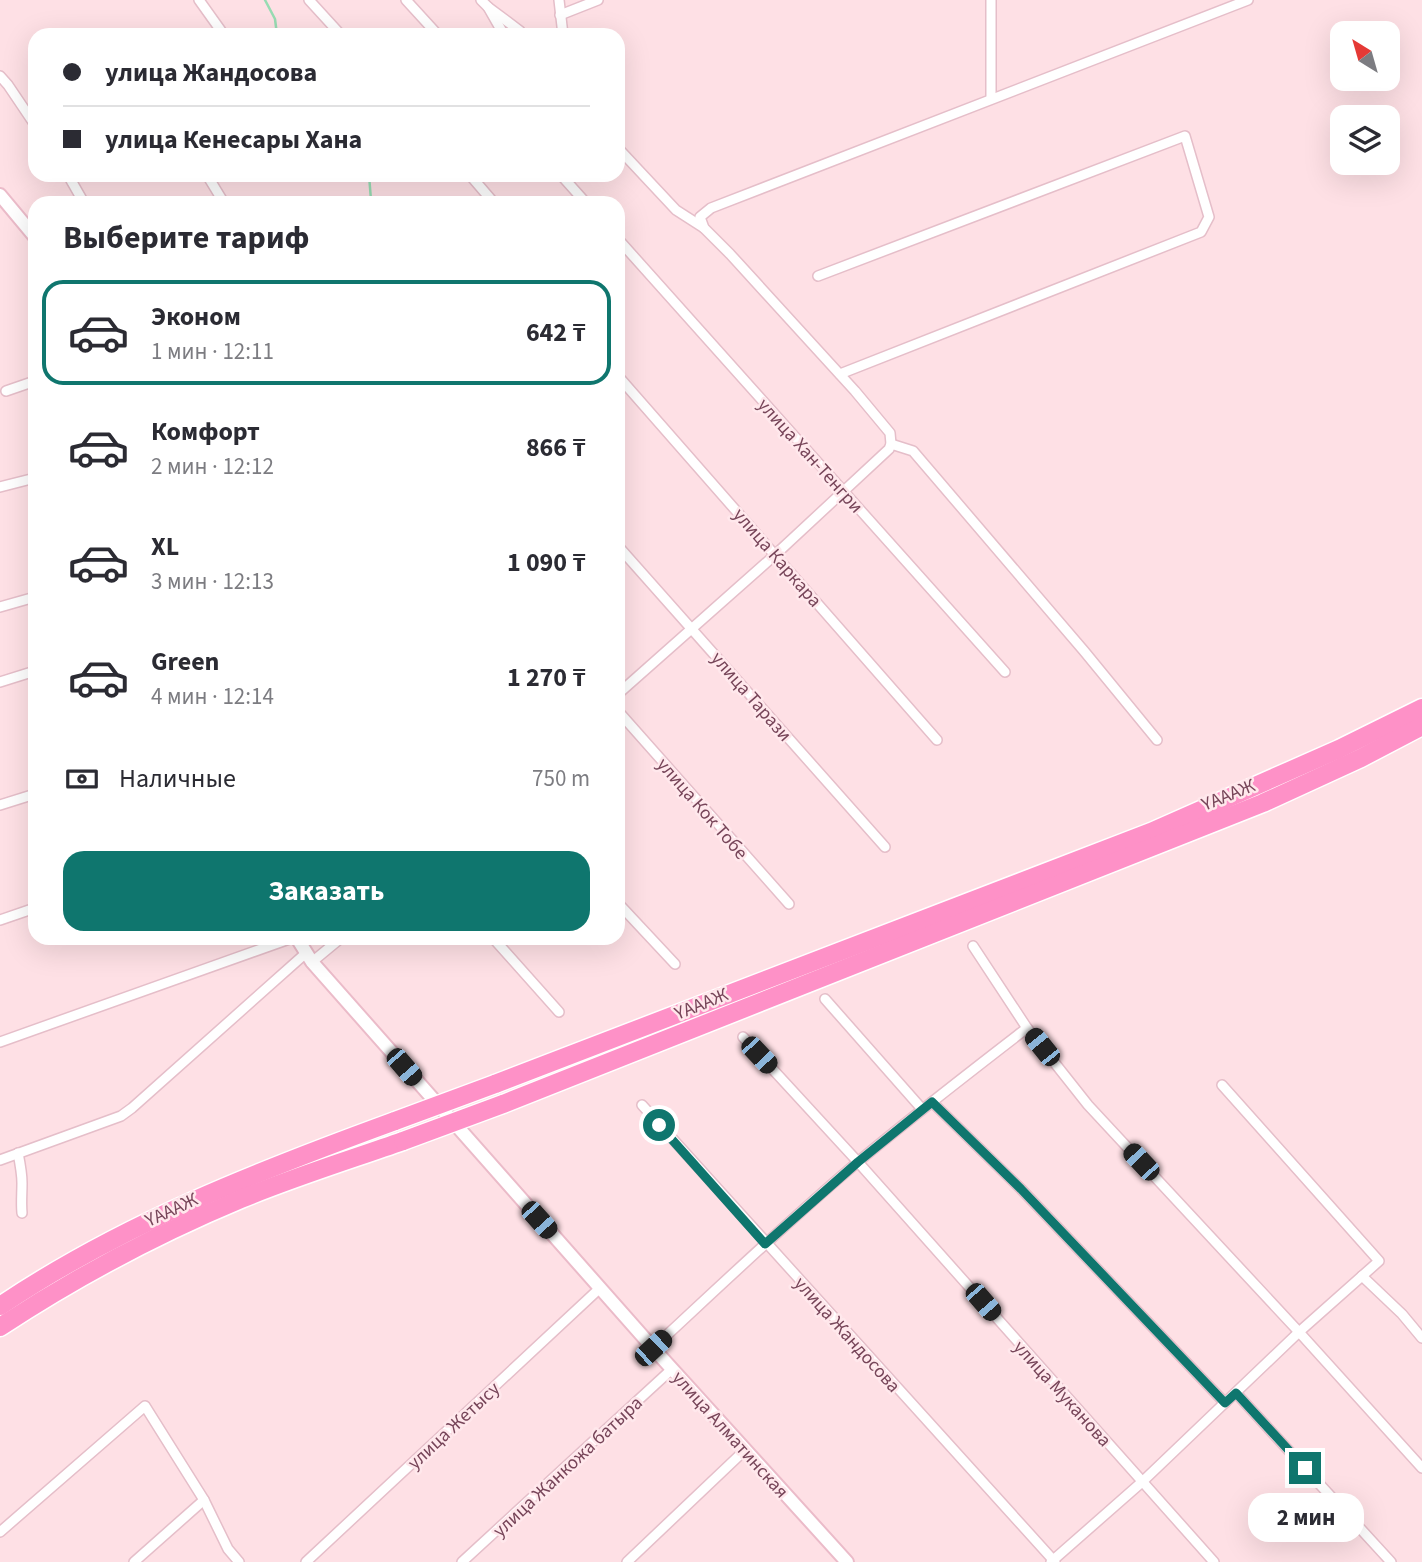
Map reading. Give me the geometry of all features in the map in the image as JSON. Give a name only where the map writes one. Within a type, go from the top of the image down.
[{"type":"highway","name":"ҮАААЖ","points":[[0,1306],[99,1246],[175,1208],[285,1162],[1151,832],[1339,750],[1422,708]]},
{"type":"highway","name":"ҮАААЖ","points":[[0,1327],[123,1255],[243,1199],[503,1104],[1263,803],[1361,758],[1422,726]]},
{"type":"street","points":[[199,0],[219,28]]},
{"type":"street","points":[[309,0],[335,28]]},
{"type":"street","points":[[406,0],[432,28]]},
{"type":"street","points":[[559,0],[562,28]]},
{"type":"street","points":[[560,15],[598,0]]},
{"type":"street","points":[[991,98],[992,0]]},
{"type":"street","points":[[704,228],[700,217],[711,208],[1224,5],[1248,0]]},
{"type":"street","points":[[484,4],[499,28]]},
{"type":"street","points":[[484,4],[516,28]]},
{"type":"street","points":[[0,76],[28,115]]},
{"type":"street","points":[[818,276],[1185,136],[1209,217],[1202,232],[840,374]]},
{"type":"street","points":[[625,155],[677,210],[704,228],[730,254],[890,433],[891,444],[844,492],[625,688]]},
{"type":"street","points":[[476,182],[488,196]]},
{"type":"street","points":[[567,182],[580,196]]},
{"type":"street","points":[[0,195],[28,229]]},
{"type":"street","name":"улица Хан-Тенгри","points":[[625,247],[1005,672]]},
{"type":"street","points":[[6,391],[28,384]]},
{"type":"street","name":"улица Каркара","points":[[625,384],[937,740]]},
{"type":"street","points":[[891,444],[913,452],[1157,740]]},
{"type":"street","points":[[0,487],[28,480]]},
{"type":"street","name":"улица Тарази","points":[[625,554],[886,847]]},
{"type":"street","points":[[0,607],[28,599]]},
{"type":"street","points":[[0,682],[28,673]]},
{"type":"street","name":"улица Кок Тобе","points":[[625,719],[789,904]]},
{"type":"street","points":[[0,806],[28,796]]},
{"type":"street","points":[[0,920],[28,910]]},
{"type":"street","points":[[625,910],[675,964]]},
{"type":"street","points":[[0,1042],[275,945]]},
{"type":"street","name":"улица Алматинская","points":[[300,945],[475,1148],[847,1562]]},
{"type":"street","points":[[0,1160],[121,1116],[309,958],[330,945]]},
{"type":"street","points":[[499,945],[559,1012]]},
{"type":"street","points":[[973,946],[1027,1028],[1088,1105],[1422,1468]]},
{"type":"street","points":[[825,999],[922,1109]]},
{"type":"street","points":[[653,1348],[858,1162],[1027,1028]]},
{"type":"street","name":"улица Муканова","points":[[743,1037],[858,1162],[1214,1562]]},
{"type":"street","points":[[1053,1561],[1142,1482],[1299,1332],[1379,1261],[1222,1085]]},
{"type":"street","points":[[932,1102],[1021,1189],[1225,1403]]},
{"type":"street","name":"улица Жандосова","points":[[642,1105],[1053,1561]]},
{"type":"street","points":[[18,1153],[22,1213]]},
{"type":"street","points":[[1362,1276],[1402,1314],[1422,1338]]},
{"type":"street","name":"улица Жетысу","points":[[306,1562],[600,1288]]},
{"type":"street","name":"улица Жанкожа батыра","points":[[463,1562],[672,1369]]},
{"type":"street","points":[[1236,1393],[1391,1562]]},
{"type":"street","points":[[0,1532],[145,1406],[204,1500],[228,1549],[239,1562]]},
{"type":"street","points":[[627,1562],[745,1450]]},
{"type":"street","points":[[134,1562],[204,1500]]},
{"type":"waterway","points":[[265,0],[275,19],[276,28]]},
{"type":"waterway","points":[[370,182],[371,196]]},
{"type":"route","points":[[659,1125],[765,1244],[858,1162],[932,1102],[1021,1189],[1225,1403],[1236,1393],[1305,1468]]}]
